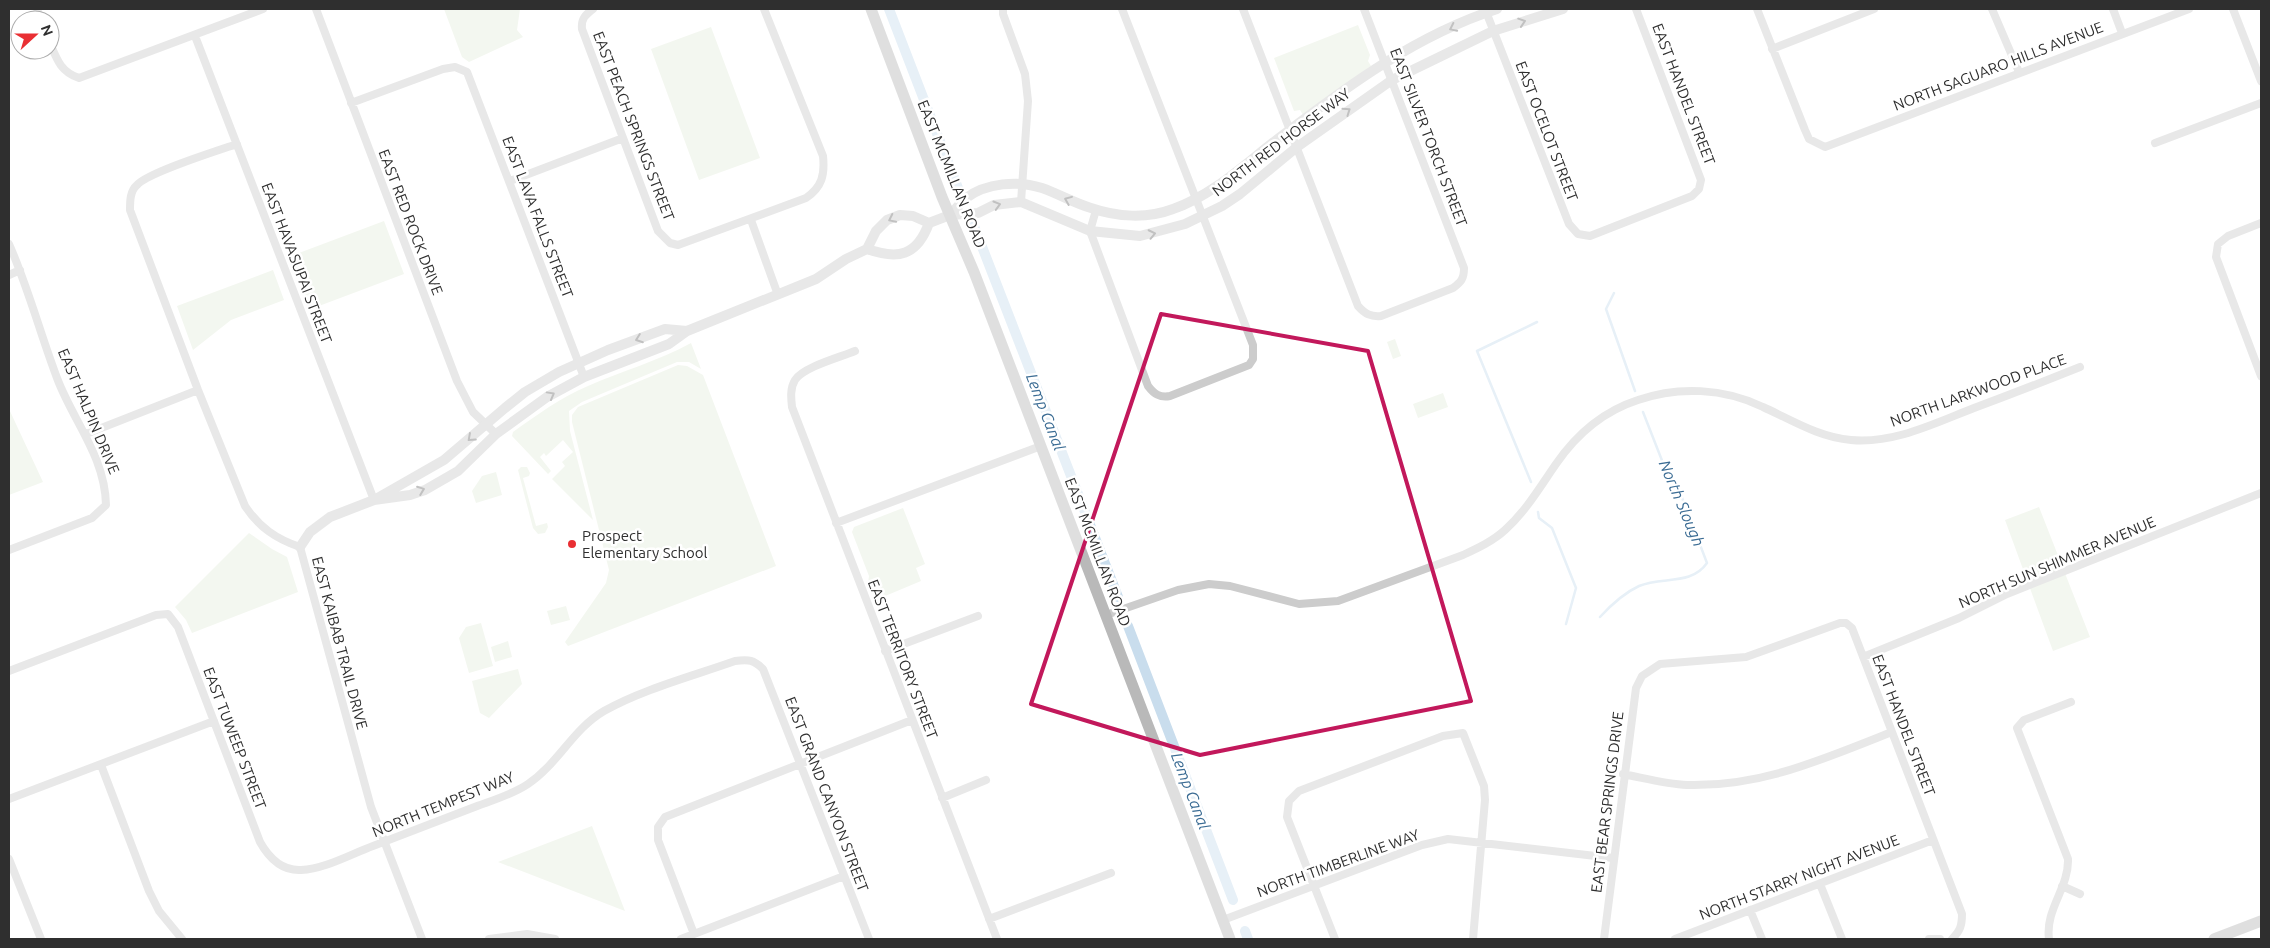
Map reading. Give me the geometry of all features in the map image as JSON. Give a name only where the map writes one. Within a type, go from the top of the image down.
[{"type":"main road","name":"EAST MCMILLAN ROAD","points":[[871,9],[1230,939]]},
{"type":"main road","points":[[2214,939],[2261,921]]},
{"type":"street","points":[[57,60],[59,66],[69,74],[79,78],[263,9]]},
{"type":"street","name":"EAST RED ROCK DRIVE","points":[[316,9],[465,400],[496,434]]},
{"type":"street","name":"EAST PEACH SPRINGS STREET","points":[[593,9],[584,15],[582,29],[658,231],[670,243],[686,244],[751,220]]},
{"type":"street","points":[[764,9],[822,156],[824,169],[822,182],[816,191],[806,198],[751,220],[778,295]]},
{"type":"street","points":[[1004,9],[1003,14],[1025,74],[1027,92],[1021,202]]},
{"type":"street","points":[[1096,210],[1090,231],[1148,386],[1157,396],[1170,396],[1244,368],[1253,359],[1253,346],[1122,9]]},
{"type":"street","points":[[1243,9],[1297,147]]},
{"type":"street","name":"EAST SILVER TORCH STREET","points":[[1297,147],[1358,306],[1368,315],[1381,316],[1453,288],[1461,282],[1464,276],[1461,257],[1364,9]]},
{"type":"street","name":"NORTH RED HORSE WAY","points":[[950,215],[966,198],[982,190],[999,185],[1023,184],[1042,188],[1096,210],[1120,215],[1150,214],[1170,210],[1196,199],[1350,85],[1385,62],[1485,11],[1497,9]]},
{"type":"street","name":"NORTH RED HORSE WAY","points":[[929,223],[950,215],[978,213],[994,206],[1021,202],[1090,231],[1140,236],[1167,230],[1203,216],[1240,194],[1297,147],[1392,80],[1493,31],[1562,9]]},
{"type":"street","name":"EAST HANDEL STREET","points":[[1583,236],[1597,234],[1692,196],[1699,189],[1701,175],[1636,9]]},
{"type":"street","points":[[1757,9],[1772,49],[1874,9]]},
{"type":"street","points":[[1992,9],[2019,72]]},
{"type":"street","points":[[2113,9],[2122,33]]},
{"type":"street","name":"NORTH SAGUARO HILLS AVENUE","points":[[1772,49],[1809,139],[1817,144],[1831,146],[2019,72],[2189,9]]},
{"type":"street","points":[[2233,9],[2261,81]]},
{"type":"street","name":"EAST OCELOT STREET","points":[[1485,11],[1569,224],[1574,232],[1583,236]]},
{"type":"street","name":"EAST HAVASUPAI STREET","points":[[195,36],[374,500]]},
{"type":"street","name":"EAST LAVA FALLS STREET","points":[[351,104],[443,69],[456,67],[470,78],[584,377]]},
{"type":"street","points":[[2155,143],[2261,103]]},
{"type":"street","points":[[510,181],[623,138]]},
{"type":"street","name":"EAST KAIBAB TRAIL DRIVE","points":[[237,144],[152,176],[137,185],[130,197],[130,210],[198,390],[245,506],[255,521],[272,534],[300,547],[366,789],[422,939]]},
{"type":"street","points":[[374,500],[410,495],[425,490],[458,471],[496,434],[547,397],[584,377],[669,344],[686,331],[806,285],[846,259],[867,249],[876,231],[887,220],[900,216],[913,216],[929,223],[922,240],[909,251],[892,256],[867,249]]},
{"type":"street","points":[[2261,223],[2228,236],[2218,244],[2216,257],[2261,376]]},
{"type":"street","name":"EAST HALPIN DRIVE","points":[[9,244],[20,270],[58,380],[86,434],[106,486],[106,505],[92,518],[9,550]]},
{"type":"street","points":[[9,274],[20,270]]},
{"type":"street","points":[[300,547],[310,532],[330,517],[374,500],[444,460],[525,392],[578,362],[665,329],[686,331]]},
{"type":"street","name":"EAST TERRITORY STREET","points":[[855,351],[805,372],[796,378],[792,386],[792,407],[997,939]]},
{"type":"street","name":"NORTH LARKWOOD PLACE","points":[[1106,615],[1178,590],[1209,584],[1230,586],[1299,604],[1338,601],[1463,554],[1482,546],[1506,529],[1533,498],[1568,447],[1582,433],[1617,408],[1646,397],[1687,391],[1723,393],[1761,406],[1825,435],[1852,440],[1882,439],[1922,428],[2080,367]]},
{"type":"street","points":[[86,434],[198,390]]},
{"type":"street","points":[[836,523],[1041,446]]},
{"type":"street","name":"NORTH SUN SHIMMER AVENUE","points":[[1863,657],[1959,618],[2007,594],[2261,493]]},
{"type":"street","name":"EAST TUWEEP STREET","points":[[9,671],[156,615],[168,614],[178,627],[260,842],[266,853],[283,866]]},
{"type":"street","points":[[885,651],[978,616]]},
{"type":"street","name":"EAST HANDEL STREET","points":[[1647,672],[1660,664],[1746,657],[1832,625],[1846,623],[1852,628],[1962,914],[1962,925],[1952,939]]},
{"type":"street","name":"NORTH TEMPEST WAY","points":[[283,866],[301,870],[316,867],[385,842],[528,784],[550,765],[589,720],[607,709],[640,695],[736,661],[748,659],[756,662]]},
{"type":"street","name":"EAST GRAND CANYON STREET","points":[[756,662],[764,669],[869,939]]},
{"type":"street","name":"EAST BEAR SPRINGS DRIVE","points":[[1604,939],[1623,774],[1636,688],[1642,676],[1647,672]]},
{"type":"street","points":[[2049,939],[2048,927],[2051,911],[2067,875],[2067,854],[2017,728],[2024,720],[2071,702]]},
{"type":"street","points":[[694,934],[658,840],[658,827],[669,814],[912,720]]},
{"type":"street","points":[[9,799],[214,722]]},
{"type":"street","points":[[1623,774],[1685,785],[1728,784],[1780,774],[1892,732]]},
{"type":"street","points":[[1334,939],[1288,817],[1289,801],[1299,791],[1443,736],[1463,733],[1484,786],[1485,800],[1472,939]]},
{"type":"street","points":[[101,765],[159,911],[180,939]]},
{"type":"street","points":[[942,798],[986,780]]},
{"type":"street","name":"NORTH TIMBERLINE WAY","points":[[1223,920],[1422,845],[1448,839],[1613,858]]},
{"type":"street","name":"NORTH STARRY NIGHT AVENUE","points":[[1676,939],[1933,840]]},
{"type":"street","points":[[9,860],[41,939]]},
{"type":"street","points":[[989,919],[1110,873]]},
{"type":"street","points":[[680,939],[844,876]]},
{"type":"street","points":[[1820,884],[1842,939]]},
{"type":"street","points":[[2062,886],[2080,894]]},
{"type":"street","points":[[1750,910],[1762,939]]},
{"type":"street","points":[[489,939],[527,934],[555,939]]},
{"type":"street","points":[[1929,939],[1940,939]]},
{"type":"highlighted area","points":[[1161,314],[1368,351],[1471,701],[1200,755],[1031,704]]},
{"type":"green space","points":[[444,9],[520,9],[517,30],[523,37],[469,62],[462,57]]},
{"type":"green space","points":[[1358,25],[1370,55],[1368,61],[1371,66],[1303,115],[1300,110],[1294,111],[1274,58]]},
{"type":"green space","points":[[711,27],[760,158],[699,180],[651,49]]},
{"type":"green space","points":[[384,221],[404,274],[311,309],[291,256]]},
{"type":"green space","points":[[273,270],[284,300],[231,320],[193,350],[177,306]]},
{"type":"green space","points":[[1395,339],[1401,356],[1393,359],[1387,342]]},
{"type":"green space","points":[[691,343],[701,369],[689,362],[677,362],[582,402],[569,411],[570,431],[593,520],[552,479],[565,466],[562,462],[573,452],[563,440],[546,456],[544,453],[540,457],[551,471],[548,474],[512,436],[513,432],[578,390]]},
{"type":"green space","points":[[678,365],[687,366],[703,375],[776,566],[568,646],[565,642],[606,583],[609,570],[572,422],[572,415],[578,407]]},
{"type":"green space","points":[[1443,393],[1448,407],[1418,418],[1413,404]]},
{"type":"green space","points":[[9,409],[43,482],[9,495]]},
{"type":"green space","points":[[521,467],[527,467],[530,473],[529,476],[523,478],[536,526],[547,523],[548,527],[545,533],[538,534],[533,528],[518,470]]},
{"type":"green space","points":[[496,472],[502,495],[476,503],[472,491],[482,476]]},
{"type":"green space","points":[[2039,507],[2090,637],[2053,651],[2005,520]]},
{"type":"green space","points":[[903,508],[925,564],[916,568],[921,581],[878,599],[868,584],[869,576],[852,532],[854,527]]},
{"type":"green space","points":[[249,533],[287,557],[298,592],[192,633],[186,620],[175,607]]},
{"type":"green space","points":[[566,606],[570,620],[551,625],[547,611]]},
{"type":"green space","points":[[481,623],[493,666],[469,673],[459,638],[466,627]]},
{"type":"green space","points":[[508,641],[512,657],[495,662],[491,647]]},
{"type":"green space","points":[[518,669],[522,684],[489,718],[480,713],[472,681]]},
{"type":"green space","points":[[592,826],[625,911],[498,862]]},
{"type":"waterway","name":"Lemp Canal","points":[[889,9],[958,188]]},
{"type":"waterway","name":"Lemp Canal","points":[[974,226],[1118,597]]},
{"type":"waterway","name":"North Slough","points":[[1614,293],[1606,309],[1635,391]]},
{"type":"waterway","name":"North Slough","points":[[1531,482],[1477,351],[1537,322]]},
{"type":"waterway","name":"North Slough","points":[[1600,617],[1628,592],[1639,586],[1685,578],[1693,575],[1707,563],[1681,495],[1672,486],[1643,412]]},
{"type":"waterway","name":"North Slough","points":[[1538,512],[1539,518],[1552,528],[1576,588],[1566,624]]},
{"type":"waterway","name":"Lemp Canal","points":[[1128,626],[1233,900]]},
{"type":"waterway","name":"Lemp Canal","points":[[1245,931],[1248,939]]},
{"type":"place","name":"Prospect Elementary School","points":[[572,544]]}]
